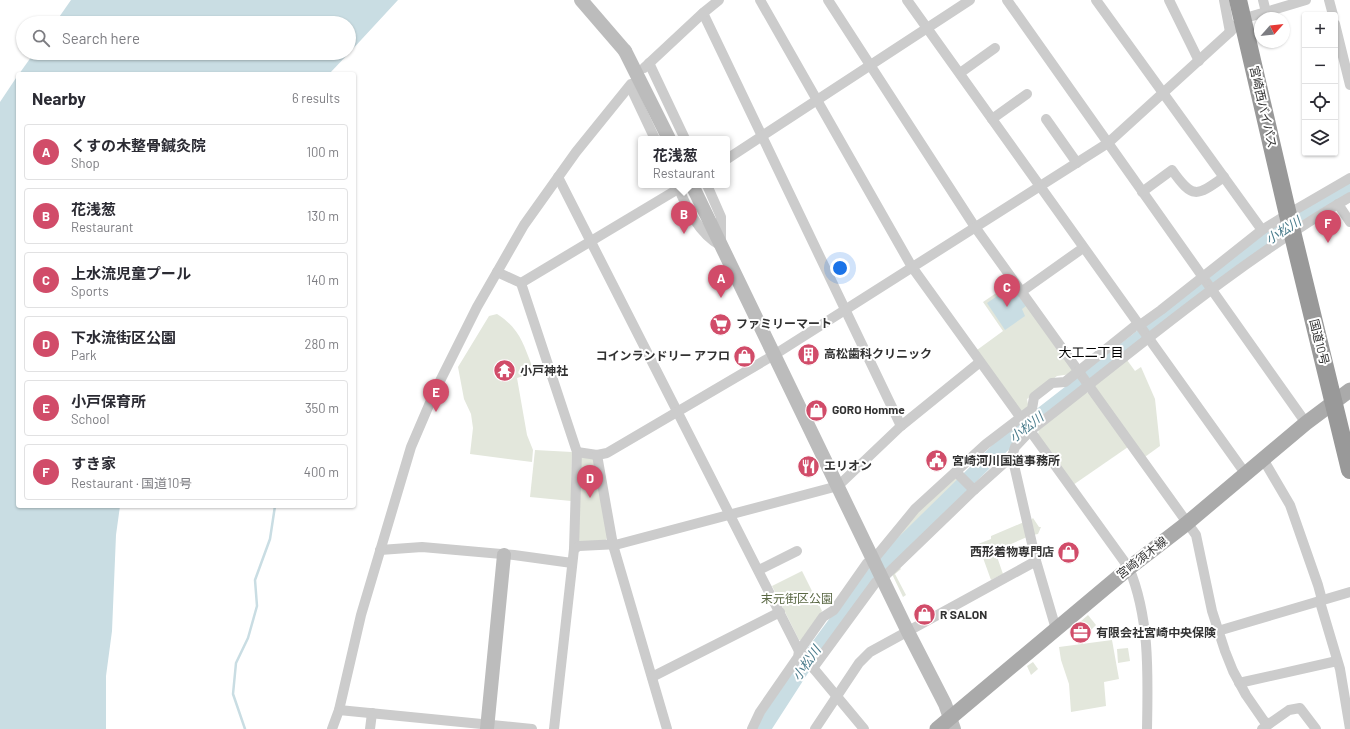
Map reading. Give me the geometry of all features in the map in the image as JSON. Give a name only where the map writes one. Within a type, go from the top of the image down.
[{"type":"highway","name":"宮崎西バイパス","points":[[1238,0],[1248,16],[1294,220]]},
{"type":"highway","name":"国道10号","points":[[1294,220],[1350,423]]},
{"type":"highway","name":"国道10号","points":[[1342,396],[1350,470]]},
{"type":"main road","name":"宮崎須木線","points":[[937,729],[952,725],[1056,629],[1129,568],[1186,524],[1306,423],[1342,396]]},
{"type":"street","points":[[581,0],[625,50],[668,136]]},
{"type":"street","points":[[683,136],[647,66],[703,13],[719,0]]},
{"type":"street","points":[[760,0],[912,267],[1129,568],[1136,585],[1145,638],[1148,676],[1147,729]]},
{"type":"street","points":[[828,0],[975,227],[1186,524],[1196,535],[1212,611],[1218,631],[1239,684],[1257,713],[1264,721],[1265,727],[1289,710],[1300,708],[1316,729]]},
{"type":"street","points":[[907,0],[1245,473]]},
{"type":"street","points":[[730,157],[970,0]]},
{"type":"street","points":[[1007,0],[1306,423]]},
{"type":"street","points":[[1096,0],[1262,230]]},
{"type":"street","points":[[1169,0],[1199,61]]},
{"type":"street","points":[[1224,0],[1248,16],[1306,0]]},
{"type":"street","points":[[576,452],[597,455],[607,453],[774,355],[1108,143],[1264,0]]},
{"type":"street","points":[[1329,0],[1332,12]]},
{"type":"street","points":[[703,13],[901,426]]},
{"type":"street","points":[[1338,36],[1350,84]]},
{"type":"street","points":[[960,73],[995,48]]},
{"type":"street","points":[[332,729],[339,710],[361,615],[411,447],[441,378],[497,272],[524,225],[558,177],[630,85],[654,136]]},
{"type":"street","points":[[992,119],[1027,94]]},
{"type":"street","points":[[1046,119],[1076,163]]},
{"type":"street","points":[[1142,192],[1172,170],[1184,187],[1197,192],[1202,192],[1224,177]]},
{"type":"street","points":[[558,177],[799,651],[864,729]]},
{"type":"street","points":[[813,668],[876,582],[1012,456],[1015,447],[1030,431],[1212,290],[1294,220],[1350,178]]},
{"type":"street","points":[[521,283],[679,188]]},
{"type":"street","points":[[683,188],[721,246],[874,559],[952,725]]},
{"type":"street","points":[[708,188],[721,217],[721,246]]},
{"type":"street","points":[[752,729],[760,712],[798,657],[799,651],[823,617],[834,610],[867,563],[874,559],[915,509],[986,444],[1032,409],[1034,397],[1052,383],[1065,382],[1135,326],[1140,325],[1262,230],[1338,204],[1350,197]]},
{"type":"street","points":[[1338,204],[1350,222]]},
{"type":"street","points":[[1021,292],[1083,248]]},
{"type":"street","points":[[497,272],[521,283],[576,452],[574,549],[554,729]]},
{"type":"street","points":[[574,549],[579,546],[613,545],[838,486],[901,426],[980,362]]},
{"type":"street","points":[[597,455],[613,545],[667,729]]},
{"type":"street","points":[[1012,456],[1036,561],[1056,629]]},
{"type":"street","points":[[1263,459],[1290,505],[1318,585],[1321,596],[1320,602],[1337,661],[1350,729]]},
{"type":"street","points":[[956,472],[974,490]]},
{"type":"street","points":[[380,550],[422,547],[572,563]]},
{"type":"street","points":[[759,570],[797,551]]},
{"type":"street","points":[[487,727],[504,555]]},
{"type":"street","points":[[815,729],[859,663],[870,652],[1036,561]]},
{"type":"street","points":[[1218,631],[1350,592]]},
{"type":"street","points":[[652,677],[780,612]]},
{"type":"street","points":[[1239,684],[1337,661]]},
{"type":"street","points":[[339,710],[372,713],[429,724],[532,729]]},
{"type":"street","points":[[370,729],[372,713]]},
{"type":"green space","points":[[1011,283],[1073,371],[1071,374],[1057,376],[1027,399],[1029,409],[1021,412],[977,350],[1003,331],[983,302]]},
{"type":"green space","points":[[497,314],[515,331],[523,343],[532,366],[527,375],[517,378],[527,435],[533,450],[532,462],[470,454],[473,428],[471,414],[464,399],[458,367],[489,316]]},
{"type":"green space","points":[[1127,360],[1135,371],[1141,367],[1155,399],[1160,446],[1142,459],[1093,385]]},
{"type":"green space","points":[[1085,392],[1089,393],[1128,447],[1073,485],[1038,435],[1039,428]]},
{"type":"green space","points":[[535,450],[572,452],[571,501],[530,497]]},
{"type":"green space","points":[[582,457],[594,458],[608,537],[605,541],[578,543],[580,459]]},
{"type":"green space","points":[[955,475],[971,491],[889,568],[882,552],[915,509]]},
{"type":"green space","points":[[1033,518],[1039,527],[1041,527],[1038,534],[1033,535],[1030,521]]},
{"type":"green space","points":[[1024,522],[1027,537],[995,551],[1003,574],[991,580],[978,544],[991,539],[991,536]]},
{"type":"green space","points":[[900,568],[901,569],[895,574],[906,595],[903,597],[892,574]]},
{"type":"green space","name":"末元街区公園","points":[[802,571],[822,611],[802,640],[799,640],[772,586]]},
{"type":"green space","points":[[1088,615],[1096,625],[1089,632],[1080,622]]},
{"type":"green space","points":[[1112,640],[1119,679],[1104,682],[1106,706],[1071,712],[1069,684],[1061,660],[1059,647]]},
{"type":"green space","points":[[1128,648],[1130,661],[1118,663],[1117,649]]},
{"type":"green space","points":[[1033,662],[1038,669],[1031,675],[1027,666]]},
{"type":"shaded area","points":[[71,0],[398,0],[356,45],[356,16],[60,16]]},
{"type":"shaded area","points":[[29,60],[342,60],[331,72],[20,72]]},
{"type":"shaded area","points":[[16,78],[16,508],[120,508],[116,535],[112,631],[106,676],[106,729],[0,729],[0,102]]},
{"type":"shaded area","points":[[1012,286],[1026,306],[1022,309],[1025,316],[1005,330],[987,303]]},
{"type":"waterway","name":"小松川","points":[[763,729],[803,667],[863,586],[895,551],[1005,443],[1275,233],[1350,188]]},
{"type":"waterway","points":[[245,729],[233,694],[236,663],[248,638],[257,606],[255,580],[270,539],[275,508]]},
{"type":"place","name":"花浅葱","points":[[684,234]]},
{"type":"place","name":"すき家","points":[[1328,243]]},
{"type":"place","name":"くすの木整骨鍼灸院","points":[[721,298]]},
{"type":"place","name":"上水流児童プール","points":[[1007,307]]},
{"type":"place","name":"ファミリーマート","points":[[721,324]]},
{"type":"place","name":"高松歯科クリニック","points":[[809,354]]},
{"type":"place","name":"コインランドリー アフロ","points":[[745,356]]},
{"type":"place","name":"小戸神社","points":[[505,371]]},
{"type":"place","name":"GORO Homme","points":[[817,410]]},
{"type":"place","name":"小戸保育所","points":[[436,412]]},
{"type":"place","name":"宮崎河川国道事務所","points":[[937,461]]},
{"type":"place","name":"エリオン","points":[[808,466]]},
{"type":"place","name":"下水流街区公園","points":[[590,498]]},
{"type":"place","name":"西形着物専門店","points":[[1069,552]]},
{"type":"place","name":"R SALON","points":[[925,615]]},
{"type":"place","name":"有限会社宮崎中央保険","points":[[1080,633]]},
{"type":"district","name":"大工二丁目","points":[[1091,352]]}]
